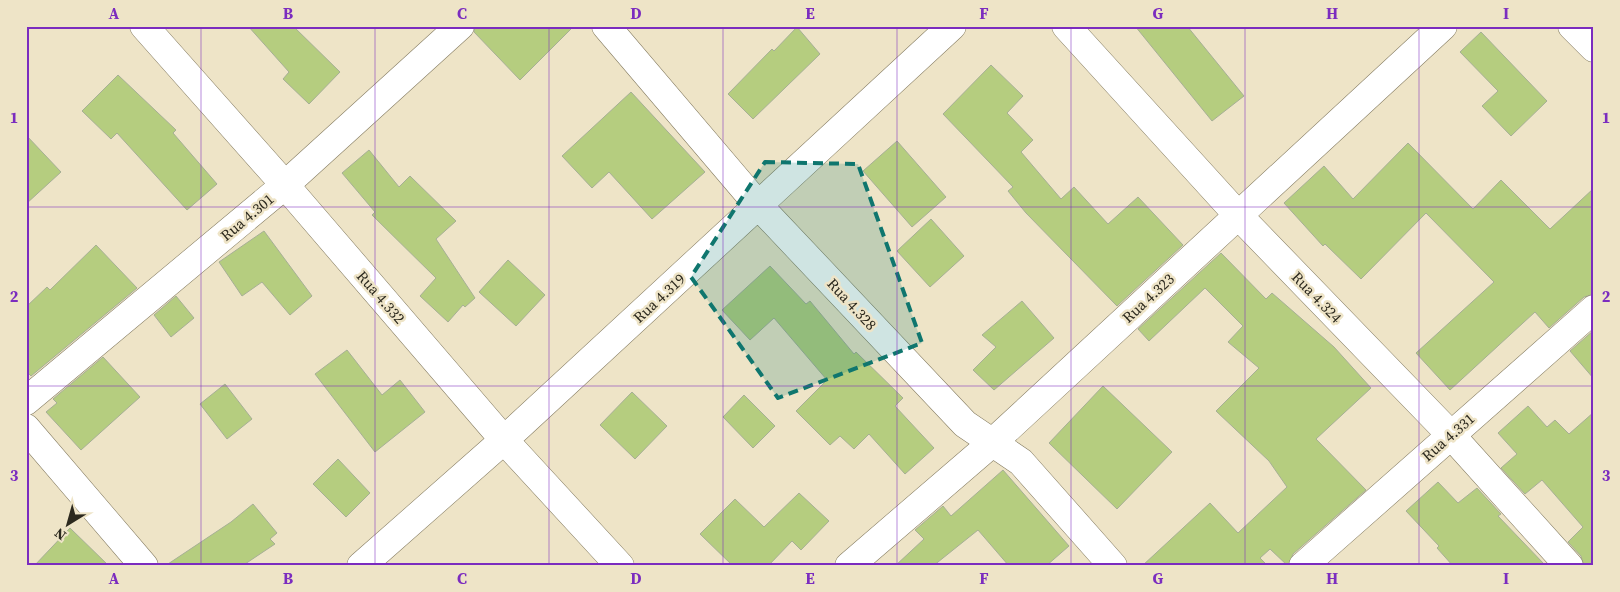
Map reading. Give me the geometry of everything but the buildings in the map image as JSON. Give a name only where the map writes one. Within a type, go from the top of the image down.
[{"type":"street","name":"Rua 4.332","points":[[144,26],[285,185],[504,440],[620,566]]},
{"type":"street","name":"Rua 4.301","points":[[26,401],[285,185],[460,26]]},
{"type":"street","name":"Rua 4.328","points":[[606,26],[759,206],[965,424],[1021,462],[1113,566]]},
{"type":"street","name":"Rua 4.319","points":[[361,566],[504,440],[952,26]]},
{"type":"street","name":"Rua 4.324","points":[[1066,26],[1238,214],[1450,434],[1569,566]]},
{"type":"street","name":"Rua 4.323","points":[[849,566],[992,443],[1443,26]]},
{"type":"street","points":[[1572,26],[1594,48]]},
{"type":"street","name":"Rua 4.331","points":[[1303,566],[1450,434],[1594,309]]},
{"type":"street","points":[[26,428],[144,566]]},
{"type":"highlighted area","points":[[765,162],[858,164],[922,343],[778,398],[691,277]]}]
